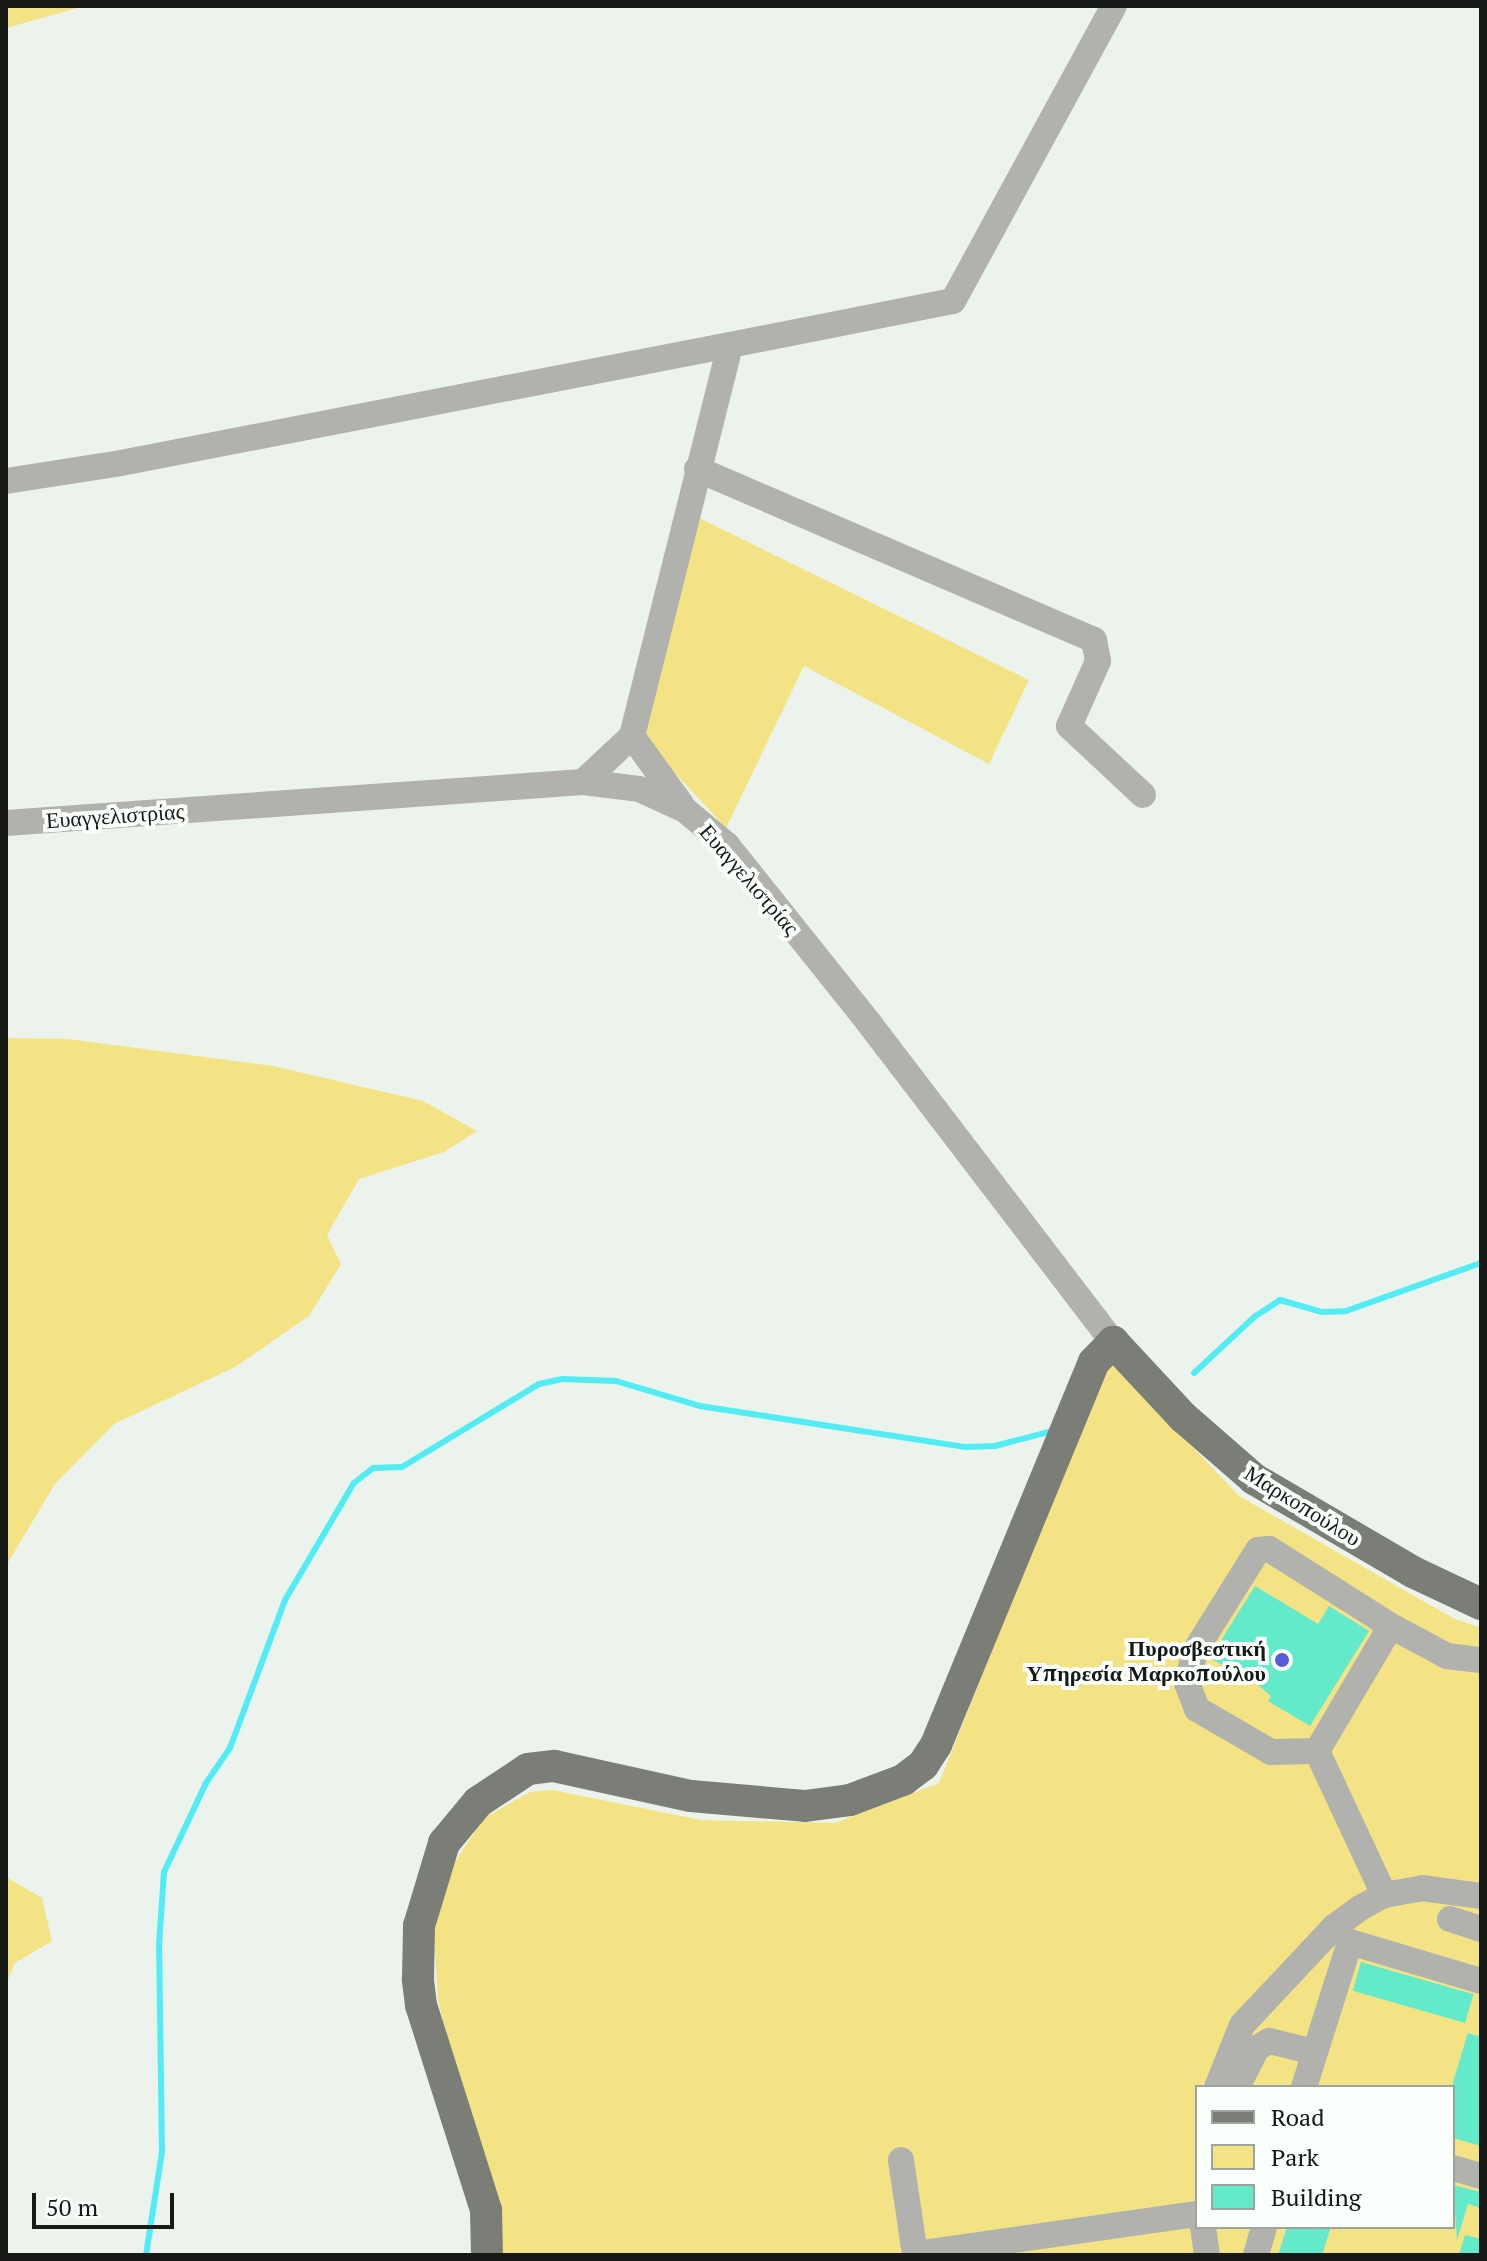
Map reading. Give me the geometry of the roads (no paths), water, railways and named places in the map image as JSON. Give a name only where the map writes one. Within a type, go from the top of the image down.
[{"type":"main road","name":"Μαρκοπούλου","points":[[1113,1342],[1183,1417],[1254,1479],[1413,1572],[1481,1604]]},
{"type":"main road","points":[[487,2255],[486,2210],[421,2005],[418,1979],[419,1926],[444,1843],[478,1802],[528,1769],[554,1766],[691,1796],[805,1806],[850,1800],[903,1780],[923,1765],[936,1745],[1094,1362],[1113,1342]]},
{"type":"street","points":[[6,481],[121,463],[953,301],[1114,6]]},
{"type":"street","points":[[583,782],[632,736],[730,345]]},
{"type":"street","points":[[697,469],[1094,640],[1098,661],[1071,712],[1069,726],[1143,795]]},
{"type":"street","points":[[632,736],[685,810]]},
{"type":"street","name":"Ευαγγελιστρίας","points":[[6,823],[583,782],[639,789],[685,810],[727,845],[860,1011],[1113,1342]]},
{"type":"street","points":[[1317,1751],[1271,1752],[1197,1709],[1187,1683],[1195,1651],[1258,1550],[1269,1549],[1391,1626],[1447,1656],[1481,1660]]},
{"type":"street","points":[[1317,1751],[1391,1626]]},
{"type":"street","points":[[1317,1751],[1384,1895]]},
{"type":"street","points":[[1218,2085],[1229,2047],[1270,1990],[1334,1927],[1384,1895],[1422,1888],[1481,1896]]},
{"type":"street","points":[[1450,1919],[1481,1929]]},
{"type":"street","points":[[1305,2085],[1350,1942],[1481,1981]]},
{"type":"street","points":[[1238,2085],[1257,2048],[1269,2041],[1314,2052]]},
{"type":"street","points":[[901,2160],[915,2254],[1195,2214]]},
{"type":"street","points":[[1203,2229],[1207,2255]]},
{"type":"street","points":[[1256,2255],[1263,2229]]},
{"type":"waterway","points":[[1194,1373],[1254,1317],[1280,1300],[1322,1312],[1346,1311],[1481,1263]]},
{"type":"waterway","points":[[146,2255],[162,2152],[159,1945],[164,1872],[206,1783],[230,1748],[285,1600],[354,1483],[373,1468],[402,1467],[539,1384],[562,1379],[616,1381],[700,1406],[966,1447],[995,1446],[1052,1431]]},
{"type":"place","name":"Πυροσβεστική Υπηρεσία Μαρκοπούλου","points":[[1282,1660]]}]
